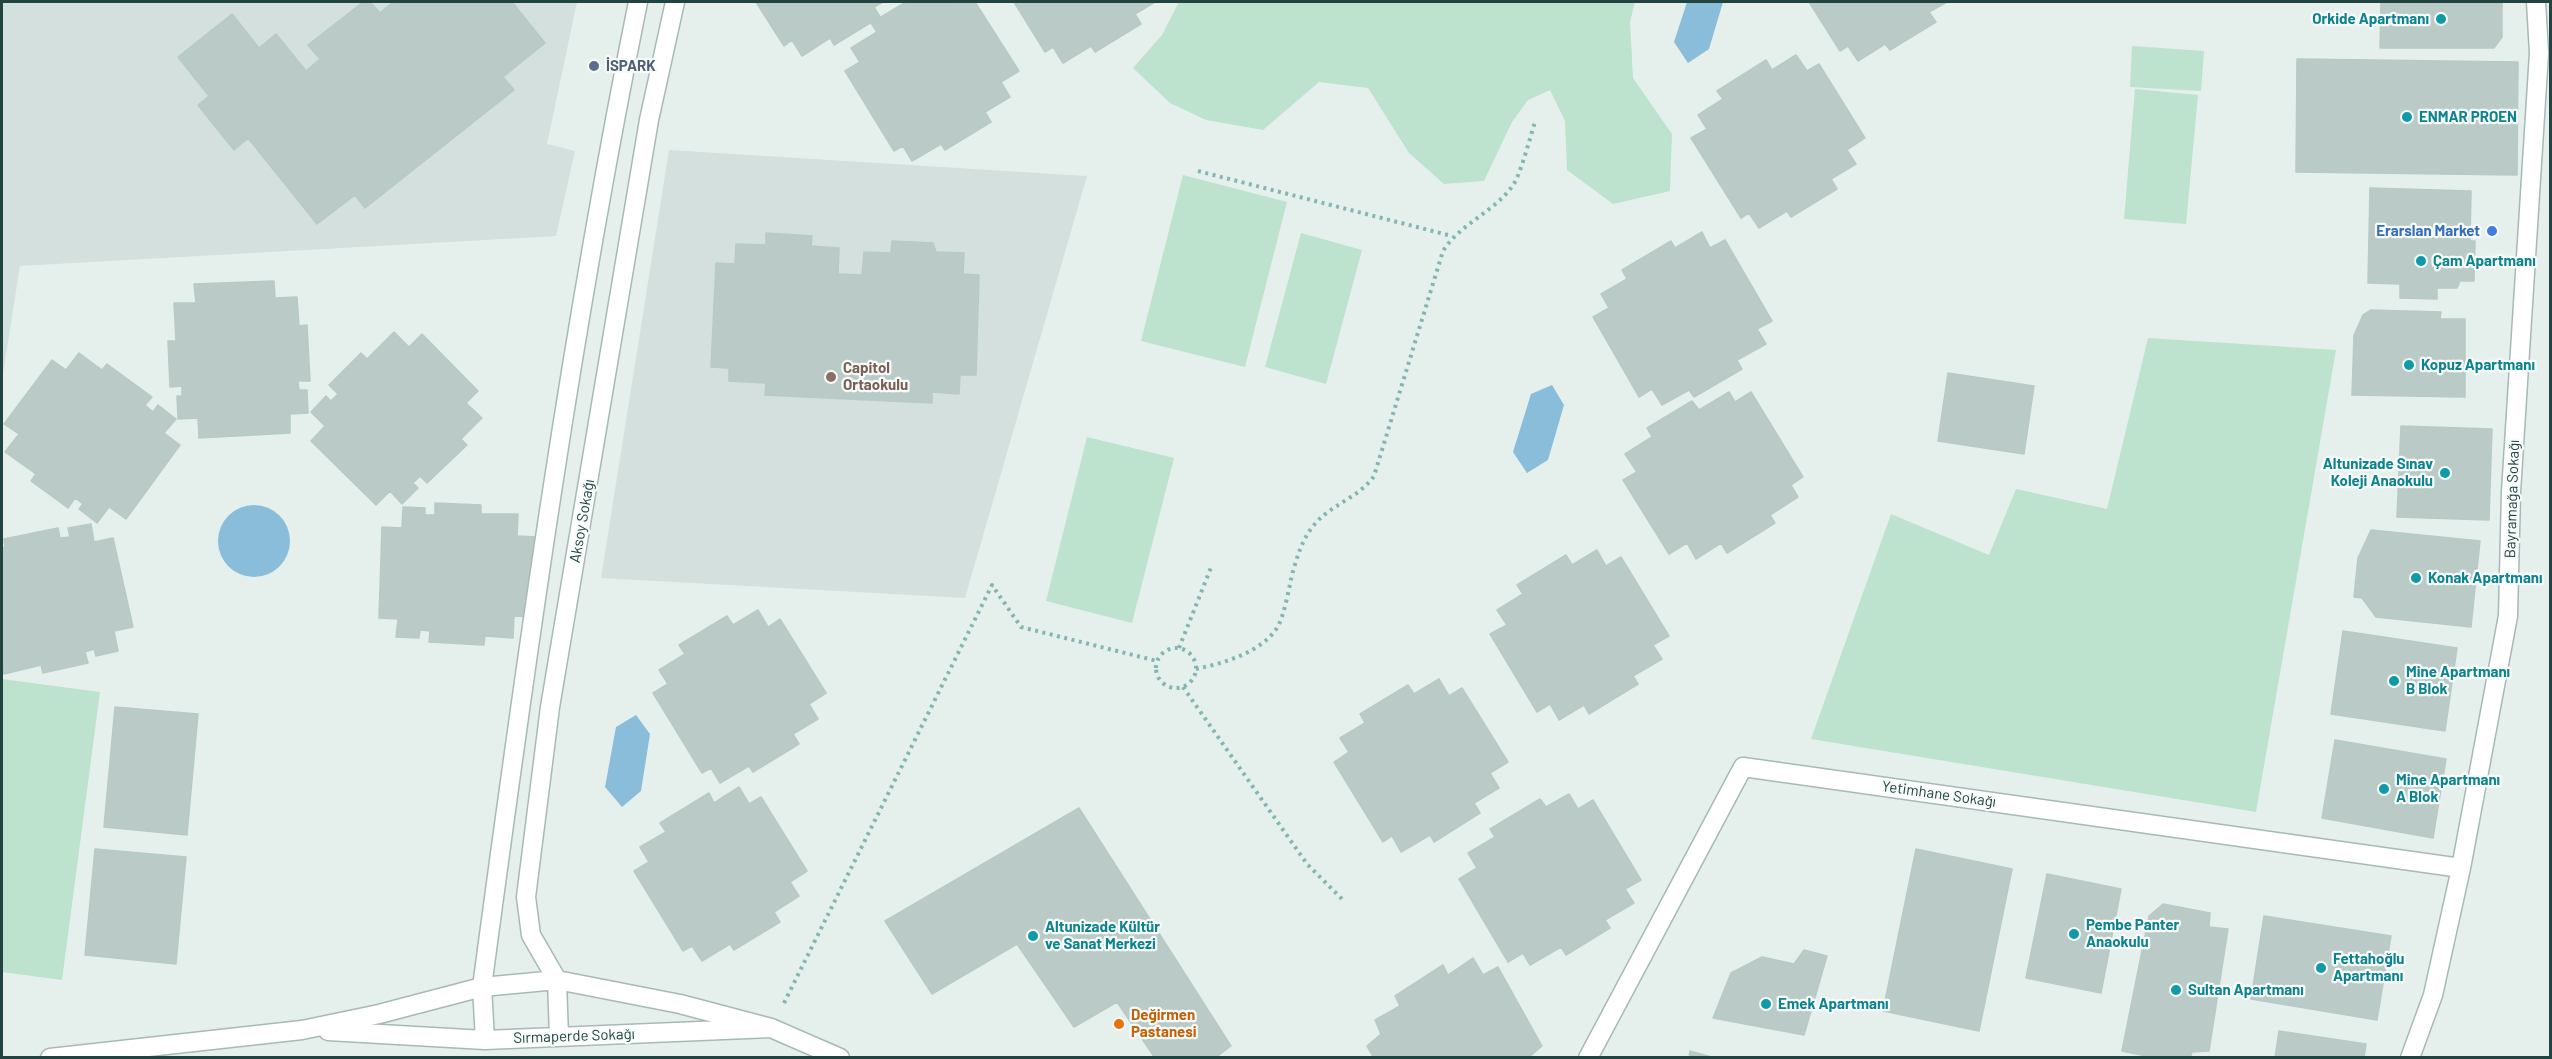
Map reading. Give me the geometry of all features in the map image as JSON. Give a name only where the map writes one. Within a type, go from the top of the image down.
[{"type":"street","points":[[485,1040],[482,987],[533,610],[612,128],[638,2]]},
{"type":"street","name":"Aksoy Sokağı","points":[[559,1036],[558,980],[531,935],[526,897],[554,684],[649,120],[675,2]]},
{"type":"street","name":"Bayramağa Sokağı","points":[[2410,1058],[2433,995],[2462,868],[2508,616],[2511,492],[2539,53],[2536,2]]},
{"type":"street","name":"Yetimhane Sokağı","points":[[1588,1058],[1743,767],[2462,868]]},
{"type":"street","points":[[50,1058],[302,1030],[379,1014],[482,987],[558,980],[680,1004],[771,1028]]},
{"type":"street","name":"Sırmaperde Sokağı","points":[[302,1030],[485,1040],[771,1028],[840,1058]]},
{"type":"path","points":[[1196,669],[1232,660],[1266,640],[1278,627],[1297,556],[1306,537],[1328,511],[1365,488],[1374,476],[1443,251],[1452,236],[1473,222],[1512,188],[1535,122]]},
{"type":"path","points":[[1197,171],[1452,236]]},
{"type":"path","points":[[1179,648],[1212,565]]},
{"type":"path","points":[[771,1028],[992,585],[1020,627],[1157,661]]},
{"type":"path","points":[[1179,648],[1190,652],[1195,659],[1196,669],[1193,679],[1183,687],[1167,685],[1158,675],[1157,661],[1161,654],[1170,649],[1179,648]]},
{"type":"path","points":[[1183,687],[1306,864],[1343,900]]},
{"type":"shaded area","points":[[2,2],[577,2],[547,144],[575,151],[556,236],[20,266],[2,380]]},
{"type":"shaded area","name":"Capitol Ortaokulu","points":[[669,150],[1087,176],[965,598],[601,578]]},
{"type":"green space","points":[[1179,2],[1635,2],[1630,22],[1633,78],[1672,134],[1670,191],[1613,204],[1567,170],[1565,121],[1550,90],[1528,100],[1512,122],[1484,181],[1444,184],[1409,153],[1368,88],[1319,82],[1263,130],[1206,120],[1170,103],[1133,68],[1162,35]]},
{"type":"green space","points":[[2132,46],[2204,51],[2201,91],[2130,87]]},
{"type":"green space","points":[[2135,89],[2198,95],[2186,224],[2124,219]]},
{"type":"green space","points":[[1183,175],[1287,202],[1245,367],[1141,341]]},
{"type":"green space","points":[[1301,233],[1362,250],[1326,384],[1265,367]]},
{"type":"green space","points":[[2148,338],[2336,350],[2256,812],[1811,739],[1891,514],[1989,555],[2016,489],[2107,509]]},
{"type":"green space","points":[[1087,437],[1174,458],[1132,623],[1046,601]]},
{"type":"green space","points":[[2,679],[100,692],[62,980],[2,972]]},
{"type":"water","points":[[1687,2],[1723,2],[1709,49],[1688,63],[1674,42]]},
{"type":"water","points":[[1552,385],[1564,405],[1548,460],[1527,473],[1513,452],[1531,394]]},
{"type":"water","points":[[254,505],[274,511],[284,521],[290,541],[284,561],[274,571],[254,577],[234,571],[224,561],[218,541],[224,521],[234,511]]},
{"type":"water","points":[[636,715],[650,734],[641,791],[622,807],[605,787],[616,727]]},
{"type":"building","points":[[363,2],[370,2],[380,13],[393,2],[512,2],[545,43],[503,77],[514,90],[365,208],[355,195],[317,224],[248,138],[234,150],[198,105],[209,96],[178,57],[232,14],[259,48],[276,34],[306,71],[320,59],[308,45]]},
{"type":"building","points":[[756,2],[883,2],[874,7],[880,17],[834,45],[830,38],[802,56],[792,40],[784,46]]},
{"type":"building","points":[[906,2],[959,2],[960,4],[975,2],[1019,71],[1001,82],[1010,97],[985,112],[991,122],[945,150],[941,144],[912,161],[903,146],[894,151],[845,71],[860,62],[851,48],[877,32],[871,23]]},
{"type":"building","points":[[1014,2],[1155,2],[1135,14],[1141,24],[1095,52],[1091,46],[1063,63],[1053,47],[1045,52]]},
{"type":"building","points":[[1809,2],[1947,2],[1929,12],[1936,22],[1890,50],[1885,44],[1858,61],[1848,46],[1840,51]]},
{"type":"building","name":"Orkide Apartmanı","points":[[2381,2],[2502,2],[2502,37],[2494,48],[2380,48]]},
{"type":"building","points":[[1796,55],[1807,71],[1819,64],[1865,138],[1847,150],[1856,164],[1831,179],[1837,189],[1791,217],[1787,211],[1759,228],[1749,213],[1741,218],[1691,138],[1707,129],[1698,115],[1723,99],[1717,91],[1766,60],[1772,70]]},
{"type":"building","name":"ENMAR PROEN","points":[[2297,59],[2518,62],[2517,175],[2296,172]]},
{"type":"building","name":"Çam Apartmanı","points":[[2370,188],[2471,191],[2470,241],[2475,241],[2474,281],[2460,281],[2457,288],[2437,288],[2437,299],[2400,298],[2400,284],[2368,283]]},
{"type":"building","points":[[1702,232],[1710,248],[1725,240],[1772,321],[1757,329],[1766,344],[1737,360],[1742,369],[1694,397],[1689,390],[1662,405],[1652,389],[1639,397],[1593,317],[1609,308],[1601,294],[1627,279],[1622,270],[1671,241],[1675,248]]},
{"type":"building","points":[[766,233],[812,236],[811,246],[839,248],[838,274],[862,275],[864,252],[891,253],[892,241],[933,243],[936,252],[964,253],[963,274],[979,275],[976,375],[960,375],[959,394],[932,392],[932,403],[765,395],[766,383],[729,381],[729,368],[711,367],[716,263],[735,264],[736,244],[766,245]]},
{"type":"building","points":[[274,281],[275,298],[297,297],[299,326],[307,325],[310,381],[298,381],[299,390],[307,390],[308,413],[290,414],[290,433],[199,438],[198,418],[178,419],[177,396],[182,396],[182,386],[170,387],[168,341],[176,341],[174,303],[196,303],[194,284]]},
{"type":"building","name":"Kopuz Apartmanı","points":[[2371,310],[2441,312],[2440,319],[2465,319],[2465,397],[2352,395],[2354,335],[2363,315]]},
{"type":"building","points":[[394,332],[409,347],[422,334],[478,391],[466,403],[482,418],[461,439],[467,445],[427,483],[420,476],[413,483],[418,488],[402,504],[390,491],[376,505],[311,441],[325,426],[311,412],[326,396],[331,401],[338,394],[329,385],[361,353],[367,359]]},
{"type":"building","points":[[79,353],[102,370],[107,364],[152,397],[145,405],[153,412],[158,405],[176,419],[164,433],[180,445],[126,519],[109,507],[97,523],[79,509],[83,504],[75,498],[68,508],[31,481],[36,474],[5,452],[19,434],[4,424],[52,360],[66,370]]},
{"type":"building","points":[[1948,373],[2034,386],[2024,454],[1938,441]]},
{"type":"building","points":[[1729,392],[1735,402],[1751,392],[1803,477],[1791,485],[1798,497],[1770,515],[1775,523],[1727,553],[1721,543],[1696,559],[1687,543],[1669,554],[1623,480],[1637,472],[1625,454],[1652,437],[1647,428],[1692,401],[1699,410]]},
{"type":"building","name":"Altunizade Sınav Koleji Anaokulu","points":[[2401,426],[2492,429],[2489,520],[2397,517]]},
{"type":"building","points":[[435,503],[481,505],[481,514],[518,514],[517,536],[536,537],[532,617],[514,616],[513,638],[485,636],[484,645],[429,642],[430,631],[420,630],[419,638],[396,637],[398,619],[379,618],[382,527],[402,528],[403,507],[425,508],[425,515],[435,515]]},
{"type":"building","points":[[91,524],[94,542],[113,538],[133,627],[114,631],[118,651],[96,656],[94,649],[85,652],[88,663],[43,673],[41,665],[4,674],[2,548],[5,547],[4,539],[58,528],[60,538],[70,537],[68,528]]},
{"type":"building","name":"Konak Apartmanı","points":[[2371,530],[2480,541],[2471,627],[2376,617],[2362,598],[2354,597],[2358,558]]},
{"type":"building","points":[[1597,550],[1606,566],[1621,557],[1669,636],[1653,645],[1662,659],[1633,676],[1638,684],[1589,714],[1584,705],[1559,720],[1550,704],[1537,712],[1490,634],[1507,625],[1497,610],[1523,594],[1517,585],[1566,555],[1572,565]]},
{"type":"building","points":[[758,610],[768,627],[780,619],[826,693],[809,704],[818,719],[793,734],[799,744],[753,772],[749,766],[720,783],[711,768],[702,773],[653,693],[668,684],[659,670],[685,654],[679,645],[727,616],[733,625]]},
{"type":"building","name":"Mine Apartmanı B Blok","points":[[2343,631],[2457,648],[2445,731],[2331,714]]},
{"type":"building","points":[[1439,679],[1449,696],[1462,688],[1508,762],[1490,773],[1499,788],[1474,803],[1480,813],[1434,842],[1430,835],[1401,852],[1392,836],[1383,842],[1334,762],[1349,752],[1340,738],[1365,723],[1360,714],[1408,685],[1414,694]]},
{"type":"building","points":[[115,707],[198,714],[187,835],[104,827]]},
{"type":"building","name":"Mine Apartmanı A Blok","points":[[2335,740],[2446,759],[2433,838],[2322,818]]},
{"type":"building","points":[[739,787],[749,804],[761,797],[807,871],[790,882],[799,896],[774,912],[780,922],[734,950],[730,944],[702,961],[692,946],[683,951],[634,871],[649,862],[640,847],[666,832],[660,823],[709,793],[714,803]]},
{"type":"building","points":[[1569,794],[1578,809],[1593,800],[1641,880],[1625,889],[1634,903],[1605,920],[1610,928],[1566,955],[1561,947],[1530,965],[1523,953],[1508,962],[1459,879],[1477,868],[1468,853],[1495,837],[1490,829],[1540,799],[1546,807]]},
{"type":"building","points":[[1079,808],[1231,1046],[1215,1058],[1155,1058],[1117,1002],[1074,1027],[1017,944],[932,994],[885,921]]},
{"type":"building","points":[[95,849],[186,857],[176,964],[85,955]]},
{"type":"building","points":[[1916,849],[2012,869],[1979,1031],[1883,1011]]},
{"type":"building","name":"Pembe Panter Anaokulu","points":[[2047,874],[2121,889],[2101,993],[2026,978]]},
{"type":"building","name":"Sultan Apartmanı","points":[[2163,904],[2210,913],[2209,927],[2228,929],[2209,1051],[2192,1052],[2190,1058],[2156,1058],[2122,1051],[2149,916]]},
{"type":"building","name":"Fettahoğlu Apartmanı","points":[[2264,916],[2391,936],[2377,1020],[2251,999]]},
{"type":"building","name":"Emek Apartmanı","points":[[1804,950],[1827,956],[1804,1035],[1713,1018],[1731,973],[1762,957],[1794,964]]},
{"type":"building","points":[[1473,958],[1483,975],[1498,967],[1542,1046],[1528,1058],[1374,1058],[1367,1046],[1381,1034],[1375,1020],[1400,1006],[1395,996],[1443,965],[1448,975]]},
{"type":"building","points":[[2279,1031],[2366,1044],[2364,1058],[2275,1058]]},
{"type":"building","points":[[1690,1051],[1715,1058],[1689,1058]]},
{"type":"place","name":"Orkide Apartmanı","points":[[2441,19]]},
{"type":"place","name":"İSPARK","points":[[594,66]]},
{"type":"place","name":"ENMAR PROEN","points":[[2407,117]]},
{"type":"place","name":"Erarslan Market","points":[[2492,231]]},
{"type":"place","name":"Çam Apartmanı","points":[[2421,261]]},
{"type":"place","name":"Kopuz Apartmanı","points":[[2409,365]]},
{"type":"place","name":"Capitol Ortaokulu","points":[[831,377]]},
{"type":"place","name":"Altunizade Sınav Koleji Anaokulu","points":[[2445,473]]},
{"type":"place","name":"Konak Apartmanı","points":[[2416,578]]},
{"type":"place","name":"Mine Apartmanı B Blok","points":[[2394,681]]},
{"type":"place","name":"Mine Apartmanı A Blok","points":[[2384,789]]},
{"type":"place","name":"Pembe Panter Anaokulu","points":[[2074,934]]},
{"type":"place","name":"Altunizade Kültür ve Sanat Merkezi","points":[[1033,936]]},
{"type":"place","name":"Fettahoğlu Apartmanı","points":[[2321,968]]},
{"type":"place","name":"Sultan Apartmanı","points":[[2176,990]]},
{"type":"place","name":"Emek Apartmanı","points":[[1766,1004]]},
{"type":"place","name":"Değirmen Pastanesi","points":[[1119,1024]]}]
